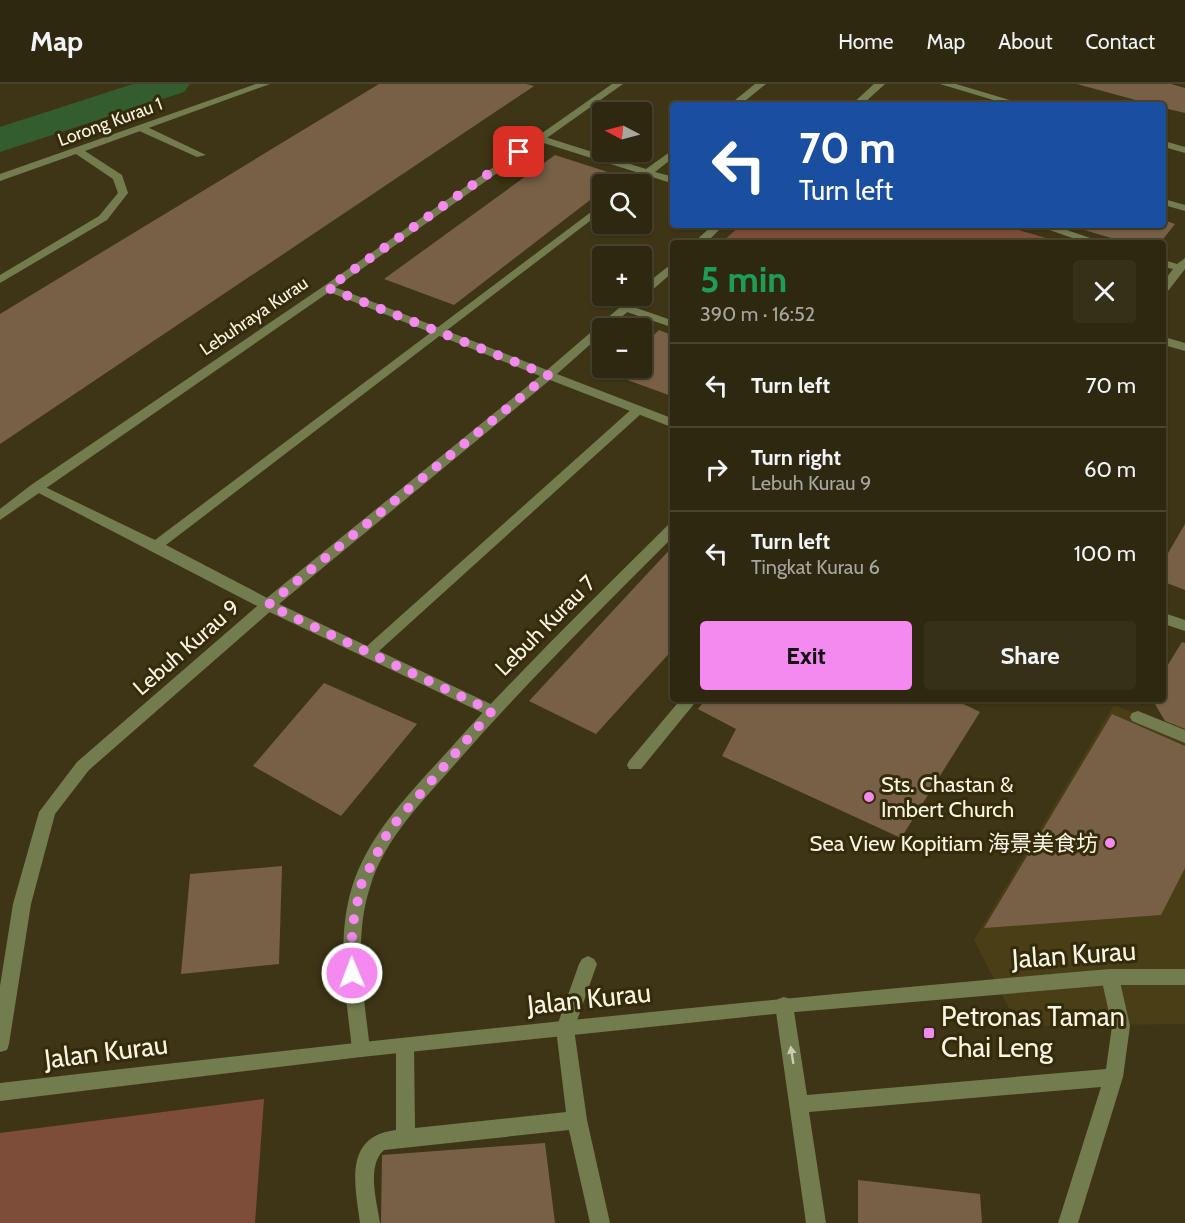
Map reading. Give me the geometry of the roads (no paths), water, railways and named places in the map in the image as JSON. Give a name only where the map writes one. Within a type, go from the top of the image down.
[{"type":"street","name":"Lorong Kurau 1","points":[[0,178],[265,84]]},
{"type":"street","name":"Lebuhraya Kurau","points":[[0,516],[36,488],[328,288],[538,138],[618,84]]},
{"type":"street","points":[[738,102],[761,84]]},
{"type":"street","points":[[859,102],[880,84]]},
{"type":"street","points":[[945,84],[1010,102]]},
{"type":"street","points":[[141,128],[201,155]]},
{"type":"street","points":[[538,138],[670,181]]},
{"type":"street","points":[[1166,145],[1185,150]]},
{"type":"street","points":[[0,280],[103,218],[123,193],[118,177],[78,151]]},
{"type":"street","points":[[647,173],[670,155]]},
{"type":"street","points":[[1166,203],[1185,208]]},
{"type":"street","points":[[156,546],[592,214]]},
{"type":"street","points":[[702,240],[716,228]]},
{"type":"street","points":[[1050,228],[1089,240]]},
{"type":"street","points":[[1166,263],[1182,264]]},
{"type":"street","points":[[1166,286],[1182,264]]},
{"type":"street","name":"Lebuh Kurau 9","points":[[652,284],[670,268]]},
{"type":"street","points":[[328,288],[670,422]]},
{"type":"street","points":[[625,308],[670,325]]},
{"type":"street","name":"Lebuh Kurau 9","points":[[0,1044],[22,904],[47,812],[83,766],[268,605],[548,375],[625,308]]},
{"type":"street","points":[[1166,342],[1185,347]]},
{"type":"street","points":[[368,654],[638,410]]},
{"type":"street","points":[[36,488],[368,654],[492,711]]},
{"type":"street","name":"Lebuh Kurau 7","points":[[361,1049],[352,973],[352,928],[361,885],[389,830],[492,711],[670,531]]},
{"type":"street","points":[[1166,619],[1185,626]]},
{"type":"street","points":[[635,765],[688,702]]},
{"type":"street","points":[[1138,717],[1185,737]]},
{"type":"street","points":[[588,964],[565,1029],[577,1120],[600,1223]]},
{"type":"street","points":[[1068,1223],[1114,1077],[1121,1026],[1110,977]]},
{"type":"street","name":"Jalan Kurau","points":[[0,1092],[361,1049],[784,1005],[1110,977],[1185,977]]},
{"type":"street","points":[[784,1005],[816,1223]]},
{"type":"street","points":[[405,1046],[407,1094],[405,1138]]},
{"type":"street","points":[[800,1104],[1114,1077]]},
{"type":"street","points":[[370,1223],[365,1168],[368,1153],[377,1143],[577,1120]]},
{"type":"waterway","points":[[0,140],[171,84]]},
{"type":"place","name":"Sts. Chastan & Imbert Church","points":[[869,797]]},
{"type":"place","name":"Sea View Kopitiam 海景美食坊","points":[[1110,843]]},
{"type":"place","name":"Petronas Taman Chai Leng","points":[[929,1033]]}]
